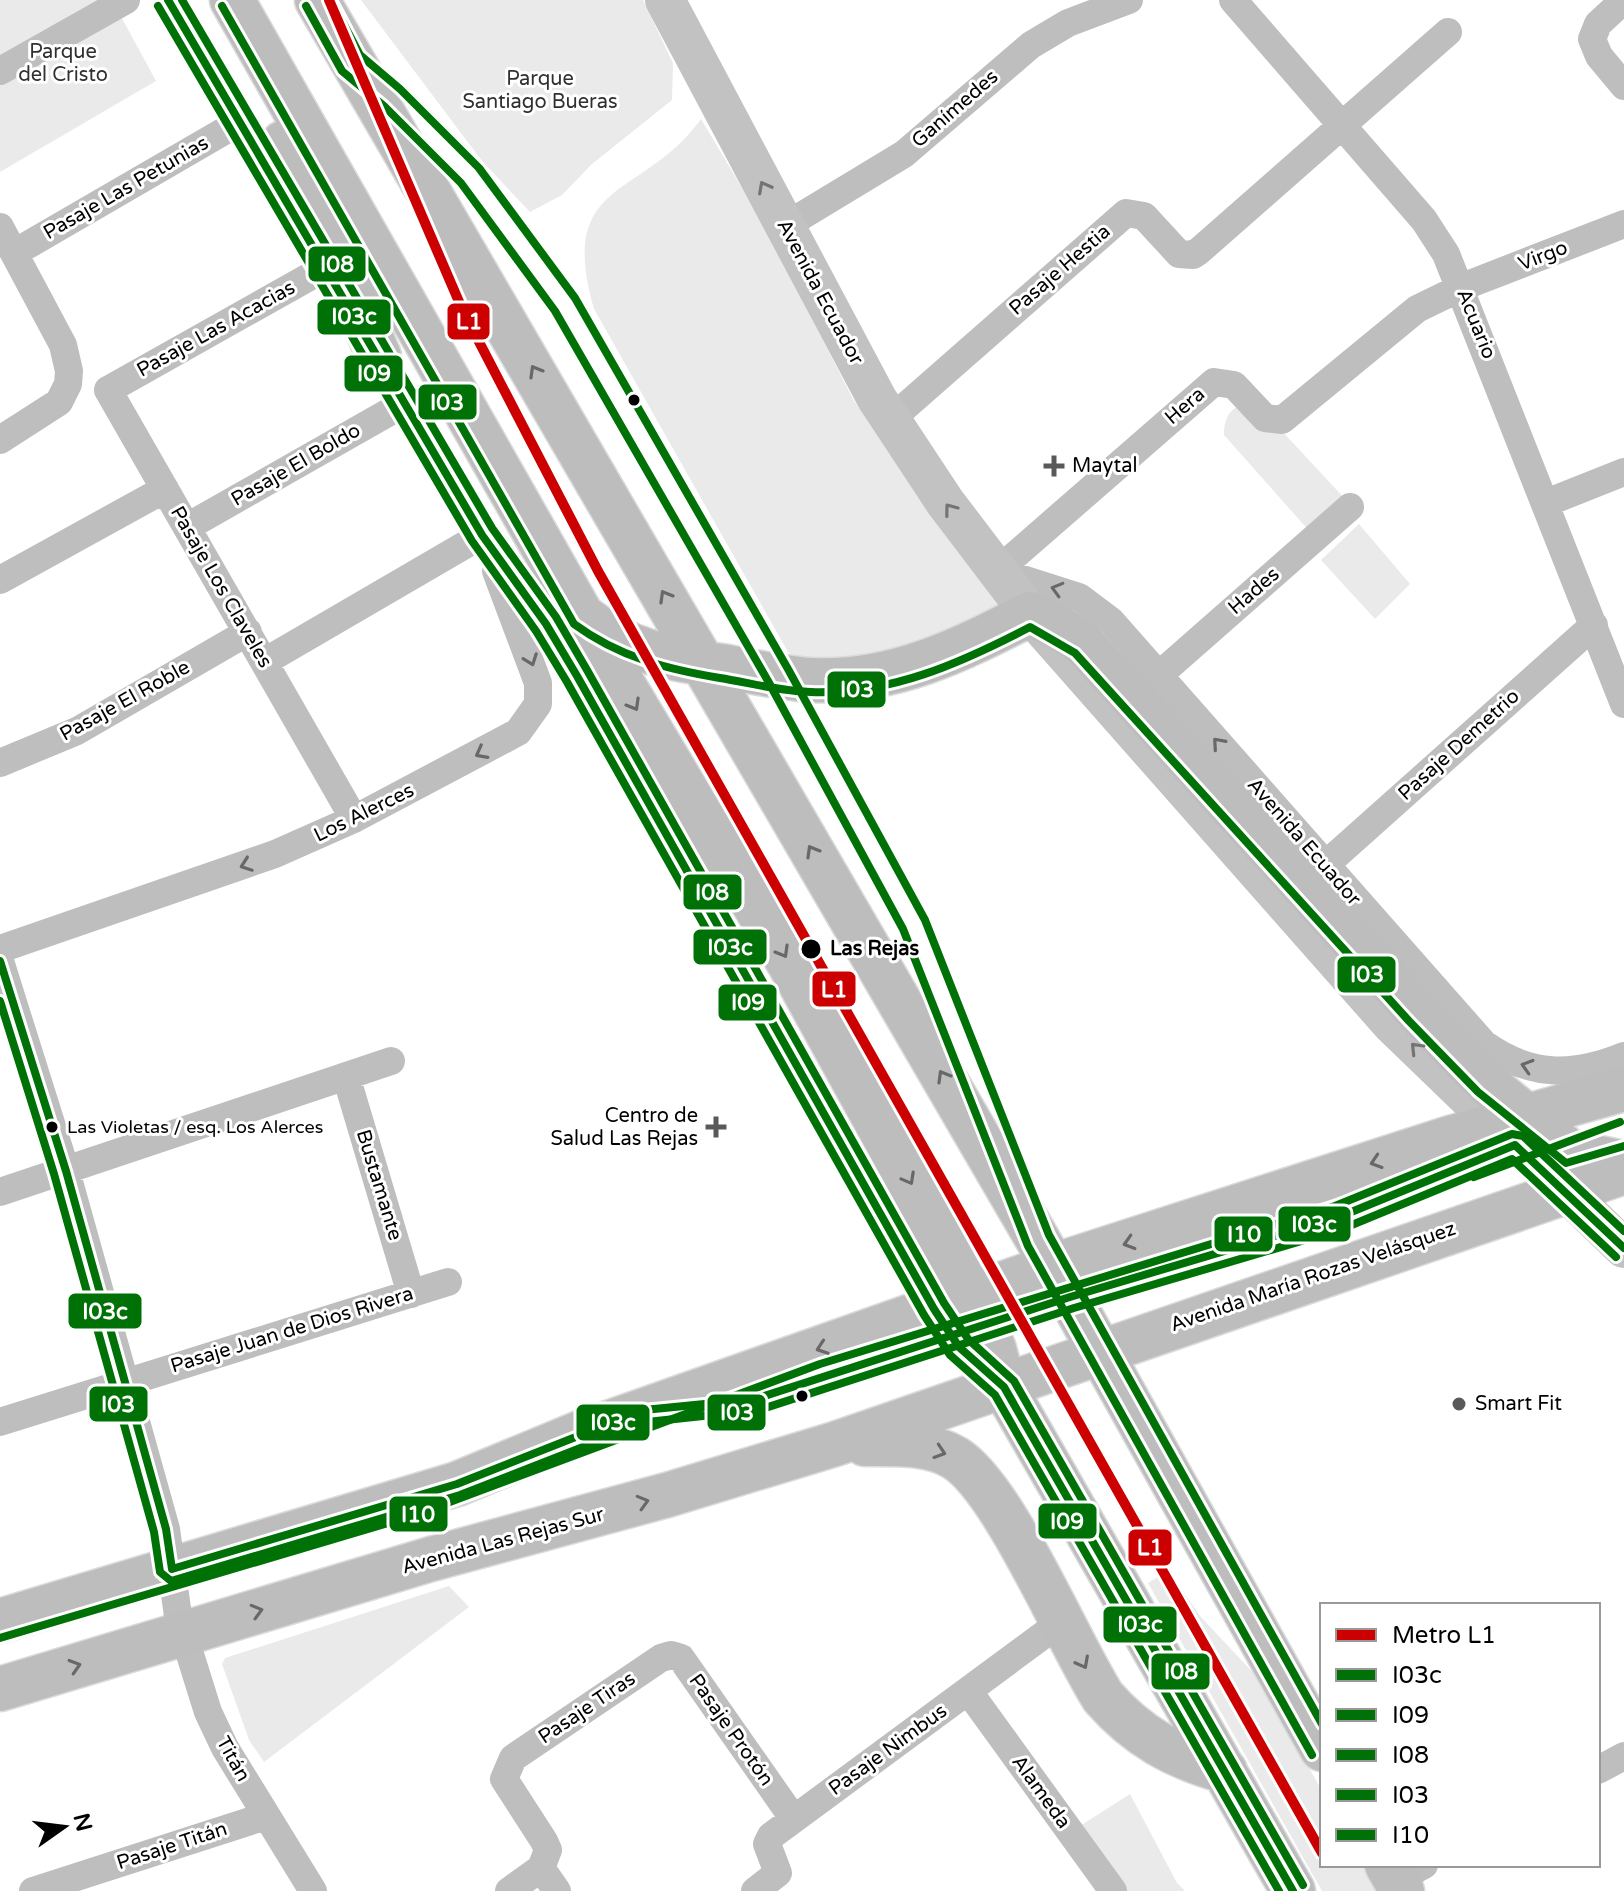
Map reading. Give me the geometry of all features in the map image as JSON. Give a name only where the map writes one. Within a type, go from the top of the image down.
[{"type":"main road","points":[[216,0],[379,356]]},
{"type":"main road","points":[[232,0],[581,614],[789,963],[953,1302],[994,1349],[1004,1387],[1293,1891]]},
{"type":"main road","points":[[317,0],[1053,1266],[1098,1352],[1320,1745]]},
{"type":"main road","name":"Avenida Ecuador","points":[[665,0],[890,420],[1030,614],[1060,628],[1083,644],[1418,1013],[1486,1083],[1510,1120],[1566,1192],[1624,1248]]},
{"type":"main road","points":[[581,614],[608,634],[638,649],[704,664],[795,678],[862,678],[944,657],[1030,614]]},
{"type":"main road","points":[[0,1621],[457,1484],[580,1433],[1053,1266],[1510,1120],[1624,1089]]},
{"type":"main road","name":"Avenida Ecuador","points":[[1510,1120],[1570,1152],[1624,1163]]},
{"type":"main road","name":"Avenida María Rozas Velásquez","points":[[1004,1387],[1624,1172]]},
{"type":"main road","name":"Avenida Las Rejas Sur","points":[[0,1689],[180,1624],[835,1444],[1004,1387]]},
{"type":"main road","points":[[835,1444],[913,1445],[941,1451],[969,1468],[994,1500],[1089,1675],[1120,1716],[1160,1748],[1183,1759],[1225,1771]]},
{"type":"main road","points":[[180,1624],[222,1568],[249,1546]]},
{"type":"street","points":[[0,71],[126,0]]},
{"type":"street","points":[[168,0],[482,535],[526,593],[577,676],[953,1302]]},
{"type":"street","name":"Ganímedes","points":[[785,226],[904,154],[1031,45],[1068,23],[1129,0]]},
{"type":"street","name":"Acuario","points":[[1233,0],[1424,220],[1446,254],[1462,287],[1624,704]]},
{"type":"street","points":[[1624,0],[1598,24],[1592,39],[1599,56],[1624,86]]},
{"type":"street","points":[[1342,125],[1448,32]]},
{"type":"street","name":"Pasaje Las Petunias","points":[[14,253],[238,123]]},
{"type":"street","name":"Pasaje Hestia","points":[[890,420],[1126,213],[1144,216],[1179,254],[1193,255],[1342,125]]},
{"type":"street","name":"Virgo","points":[[1462,287],[1624,224]]},
{"type":"street","points":[[0,227],[68,359],[68,384],[59,402],[49,412],[0,440]]},
{"type":"street","name":"Pasaje Las Acacias","points":[[108,390],[325,268]]},
{"type":"street","name":"Hera","points":[[997,571],[1214,382],[1234,385],[1265,418],[1282,420],[1399,322],[1462,287]]},
{"type":"street","points":[[68,384],[108,390]]},
{"type":"street","name":"Pasaje Los Claveles","points":[[108,390],[354,819]]},
{"type":"street","name":"Pasaje El Boldo","points":[[187,527],[405,403]]},
{"type":"street","points":[[1546,503],[1624,472]]},
{"type":"street","points":[[0,580],[165,489]]},
{"type":"street","name":"Hades","points":[[1159,675],[1350,507]]},
{"type":"street","points":[[264,662],[482,535]]},
{"type":"street","name":"Los Alerces","points":[[0,949],[261,859],[354,819],[506,739],[527,723],[538,704],[534,668],[482,535]]},
{"type":"street","name":"Avenida Ecuador","points":[[997,571],[1068,592],[1094,606],[1159,675],[1471,1032],[1499,1055],[1532,1069],[1562,1072],[1595,1068],[1624,1056]]},
{"type":"street","name":"Pasaje Demetrio","points":[[1324,866],[1594,625]]},
{"type":"street","name":"Pasaje El Roble","points":[[0,763],[77,731],[248,632]]},
{"type":"street","name":"Titán","points":[[0,961],[66,1171],[166,1529],[180,1624],[208,1712],[266,1816],[313,1891]]},
{"type":"street","points":[[0,1192],[391,1061]]},
{"type":"street","name":"Bustamante","points":[[346,1076],[411,1294]]},
{"type":"street","name":"Pasaje Juan de Dios Rivera","points":[[0,1422],[448,1282]]},
{"type":"street","name":"Pasaje Nimbus","points":[[755,1891],[785,1882],[767,1844],[771,1836],[1061,1622]]},
{"type":"street","name":"Pasaje Protón","points":[[661,1658],[671,1655],[681,1658],[793,1818]]},
{"type":"street","name":"Pasaje Tiras","points":[[549,1879],[548,1850],[544,1841],[504,1779],[513,1758],[661,1658]]},
{"type":"street","name":"Alameda","points":[[969,1692],[1113,1891]]},
{"type":"street","points":[[1600,1769],[1624,1756]]},
{"type":"street","name":"Pasaje Titán","points":[[33,1891],[266,1816]]},
{"type":"street","points":[[509,1891],[549,1879]]},
{"type":"green space","name":"Parque del Cristo","points":[[0,0],[112,0],[156,81],[0,172]]},
{"type":"green space","name":"Parque Santiago Bueras","points":[[361,0],[643,0],[673,63],[672,100],[592,164],[562,195],[530,212],[482,161]]},
{"type":"green space","points":[[701,119],[760,218],[853,399],[917,496],[999,606],[987,620],[872,659],[797,659],[788,652],[594,309],[585,266],[587,235],[596,212],[612,195],[678,145]]},
{"type":"green space","points":[[1244,404],[1265,413],[1347,501],[1311,533],[1224,435],[1228,416]]},
{"type":"green space","points":[[1359,524],[1410,584],[1375,619],[1321,560]]},
{"type":"green space","points":[[1169,1570],[1200,1616],[1259,1679],[1320,1787],[1320,1867],[1365,1867],[1379,1891],[1322,1891],[1148,1583]]},
{"type":"green space","points":[[449,1586],[469,1607],[264,1762],[249,1740],[222,1664],[225,1658]]},
{"type":"green space","points":[[1130,1794],[1177,1883],[1185,1891],[1126,1891],[1080,1826]]},
{"type":"metro line","name":"L1","points":[[329,0],[463,311],[598,571],[1320,1849]]},
{"type":"transit line","name":"I03c","points":[[168,0],[482,535],[546,624],[577,676],[934,1309],[959,1347],[1004,1387],[1293,1891]]},
{"type":"transit line","name":"I08","points":[[182,0],[492,528],[556,617],[587,670],[944,1303],[968,1339],[1014,1381],[1303,1885]]},
{"type":"transit line","name":"I08","points":[[331,0],[360,55],[400,89],[479,168],[575,298],[788,669],[925,920],[1049,1235],[1320,1720]]},
{"type":"transit line","name":"I09","points":[[158,6],[472,541],[536,631],[567,682],[924,1315],[950,1355],[995,1395],[1279,1891]]},
{"type":"transit line","name":"I03","points":[[222,6],[574,624],[608,645],[662,666],[811,692],[869,688],[924,674],[978,653],[1030,627],[1075,653],[1409,1021],[1478,1092],[1566,1163],[1624,1146]]},
{"type":"transit line","name":"I09","points":[[306,6],[342,71],[384,106],[461,183],[555,311],[768,681],[903,929],[1028,1246],[1312,1755]]},
{"type":"transit line","name":"I03c","points":[[0,961],[66,1171],[166,1529],[172,1569],[457,1484],[644,1410],[755,1399],[1070,1297],[1339,1217],[1515,1145],[1624,1248]]},
{"type":"transit line","name":"I03","points":[[0,1001],[54,1174],[154,1532],[160,1572],[171,1581],[460,1495],[647,1422],[759,1410],[1074,1308],[1342,1229],[1512,1159],[1616,1257]]},
{"type":"transit line","name":"I10","points":[[1474,1177],[1620,1122]]},
{"type":"transit line","name":"I10","points":[[0,1638],[415,1515],[820,1364],[1335,1206],[1512,1134],[1523,1136],[1624,1231]]},
{"type":"place","name":"Maytal","points":[[1054,466]]},
{"type":"place","name":"Las Rejas","points":[[811,949]]},
{"type":"place","name":"Las Violetas / esq. Los Alerces","points":[[52,1127]]},
{"type":"place","name":"Centro de Salud Las Rejas","points":[[716,1127]]},
{"type":"place","name":"Smart Fit","points":[[1459,1404]]}]
